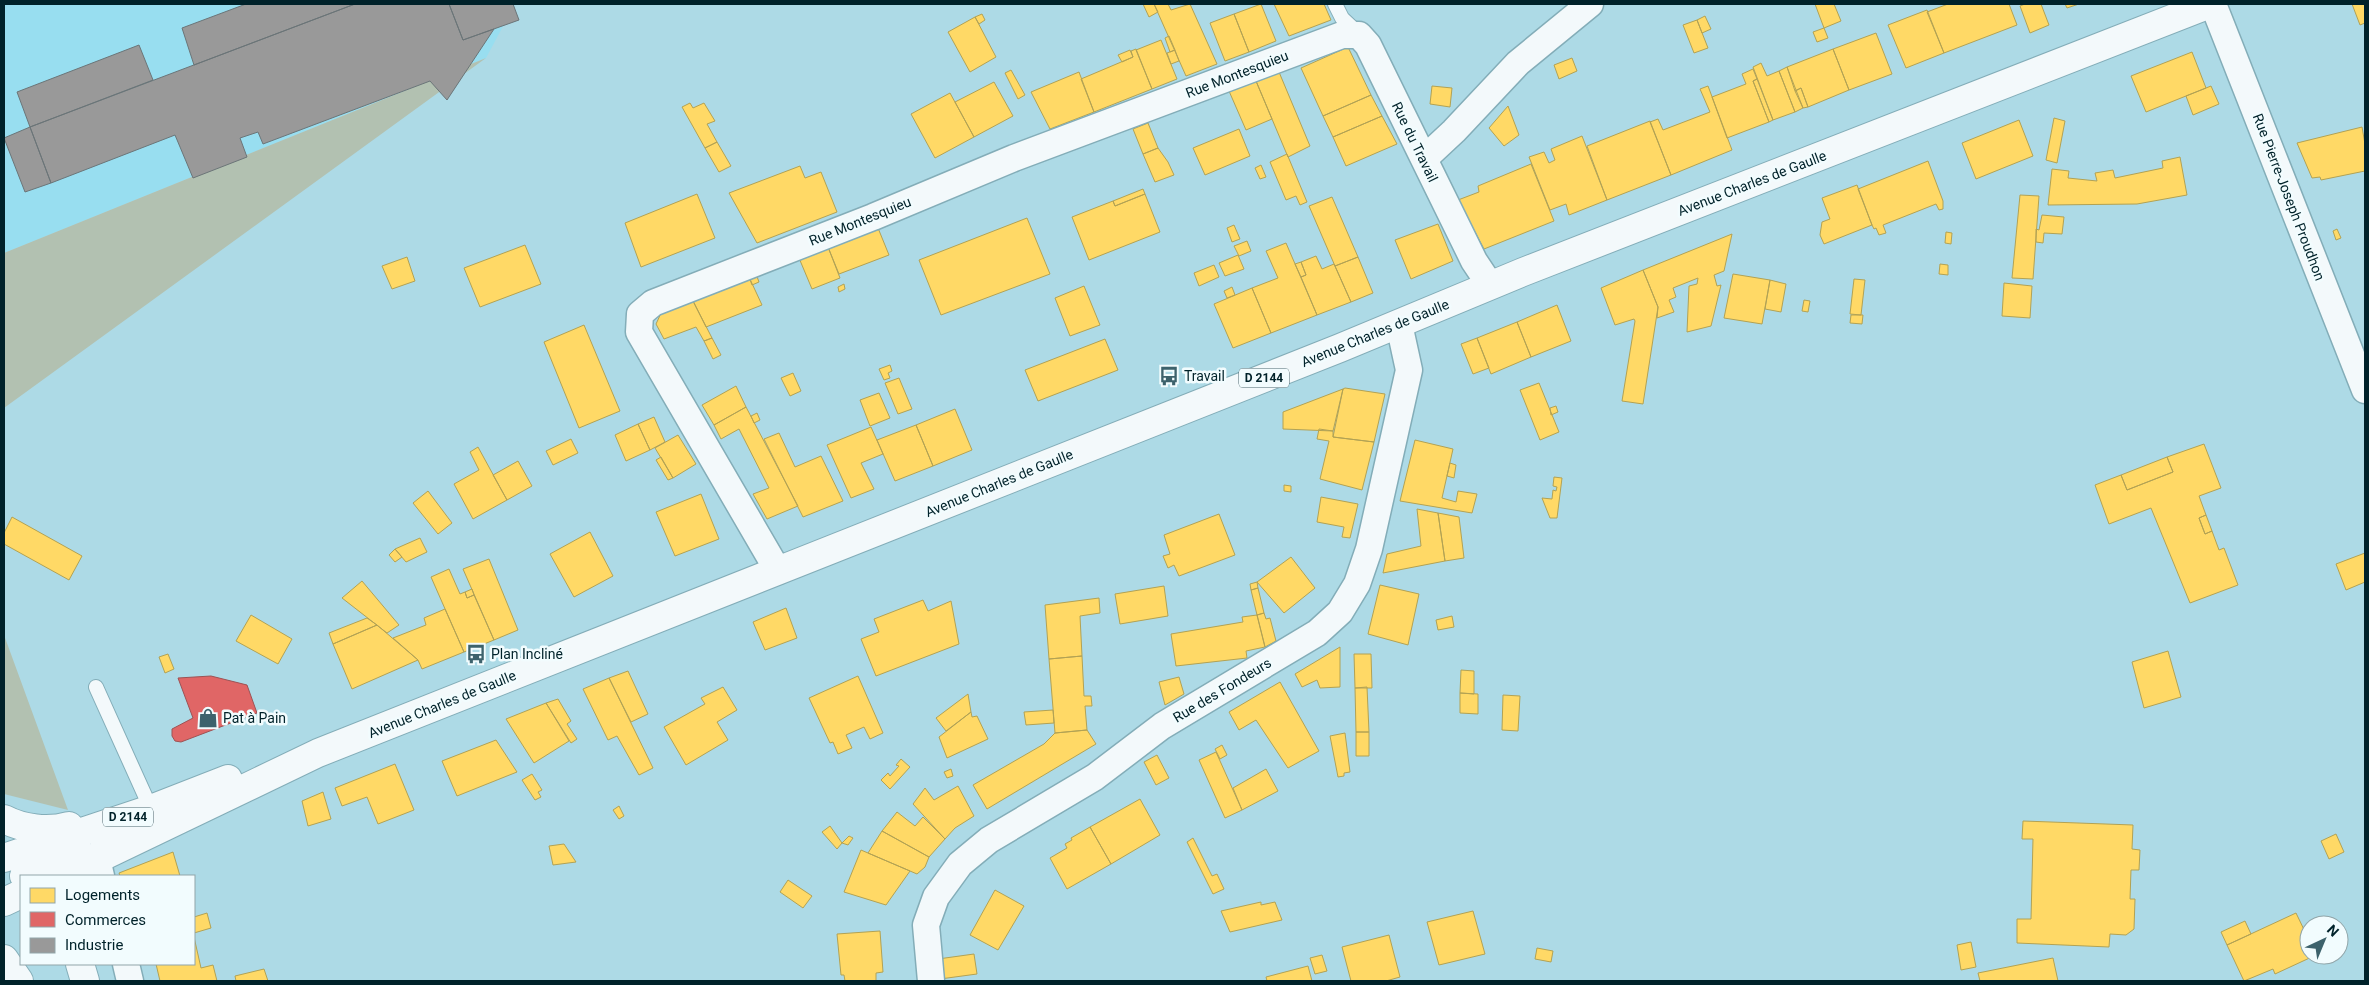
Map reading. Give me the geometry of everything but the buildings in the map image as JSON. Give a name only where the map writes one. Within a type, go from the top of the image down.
[{"type":"main road","name":"Avenue Charles de Gaulle","points":[[88,866],[318,753],[1398,324],[1490,285],[2212,4]]},
{"type":"main road","name":"Avenue Charles de Gaulle","points":[[250,770],[318,753]]},
{"type":"main road","points":[[4,819],[18,827],[62,828],[149,804],[250,770]]},
{"type":"main road","points":[[50,875],[88,866],[250,770]]},
{"type":"main road","name":"D 2144","points":[[27,875],[149,804]]},
{"type":"main road","points":[[4,960],[20,981]]},
{"type":"street","points":[[1424,159],[1454,132],[1518,63],[1590,4]]},
{"type":"street","name":"Rue Pierre-Joseph Proudhon","points":[[2212,4],[2365,390]]},
{"type":"street","name":"Rue Montesquieu","points":[[778,571],[639,332],[640,314],[653,302],[873,217],[1014,158],[1342,34],[1359,35]]},
{"type":"street","name":"Rue du Travail","points":[[1359,35],[1372,53],[1474,261],[1490,285]]},
{"type":"street","name":"Rue des Fondeurs","points":[[931,981],[926,925],[936,897],[960,864],[989,840],[1095,776],[1162,726],[1317,633],[1340,612],[1357,584],[1369,549],[1409,370],[1398,324]]},
{"type":"street","points":[[126,965],[130,981]]},
{"type":"lane","name":"Rue du Travail","points":[[1335,4],[1342,18],[1359,35]]},
{"type":"lane","points":[[96,687],[149,804]]},
{"type":"shaded area","points":[[4,4],[515,4],[486,58],[4,253]]},
{"type":"green space","points":[[486,58],[4,408],[4,253]]},
{"type":"green space","points":[[4,635],[68,810],[4,794]]},
{"type":"place","name":"Travail","points":[[1169,376]]},
{"type":"place","name":"Plan Incliné","points":[[476,654]]},
{"type":"place","name":"Pat à Pain","points":[[208,718]]}]
